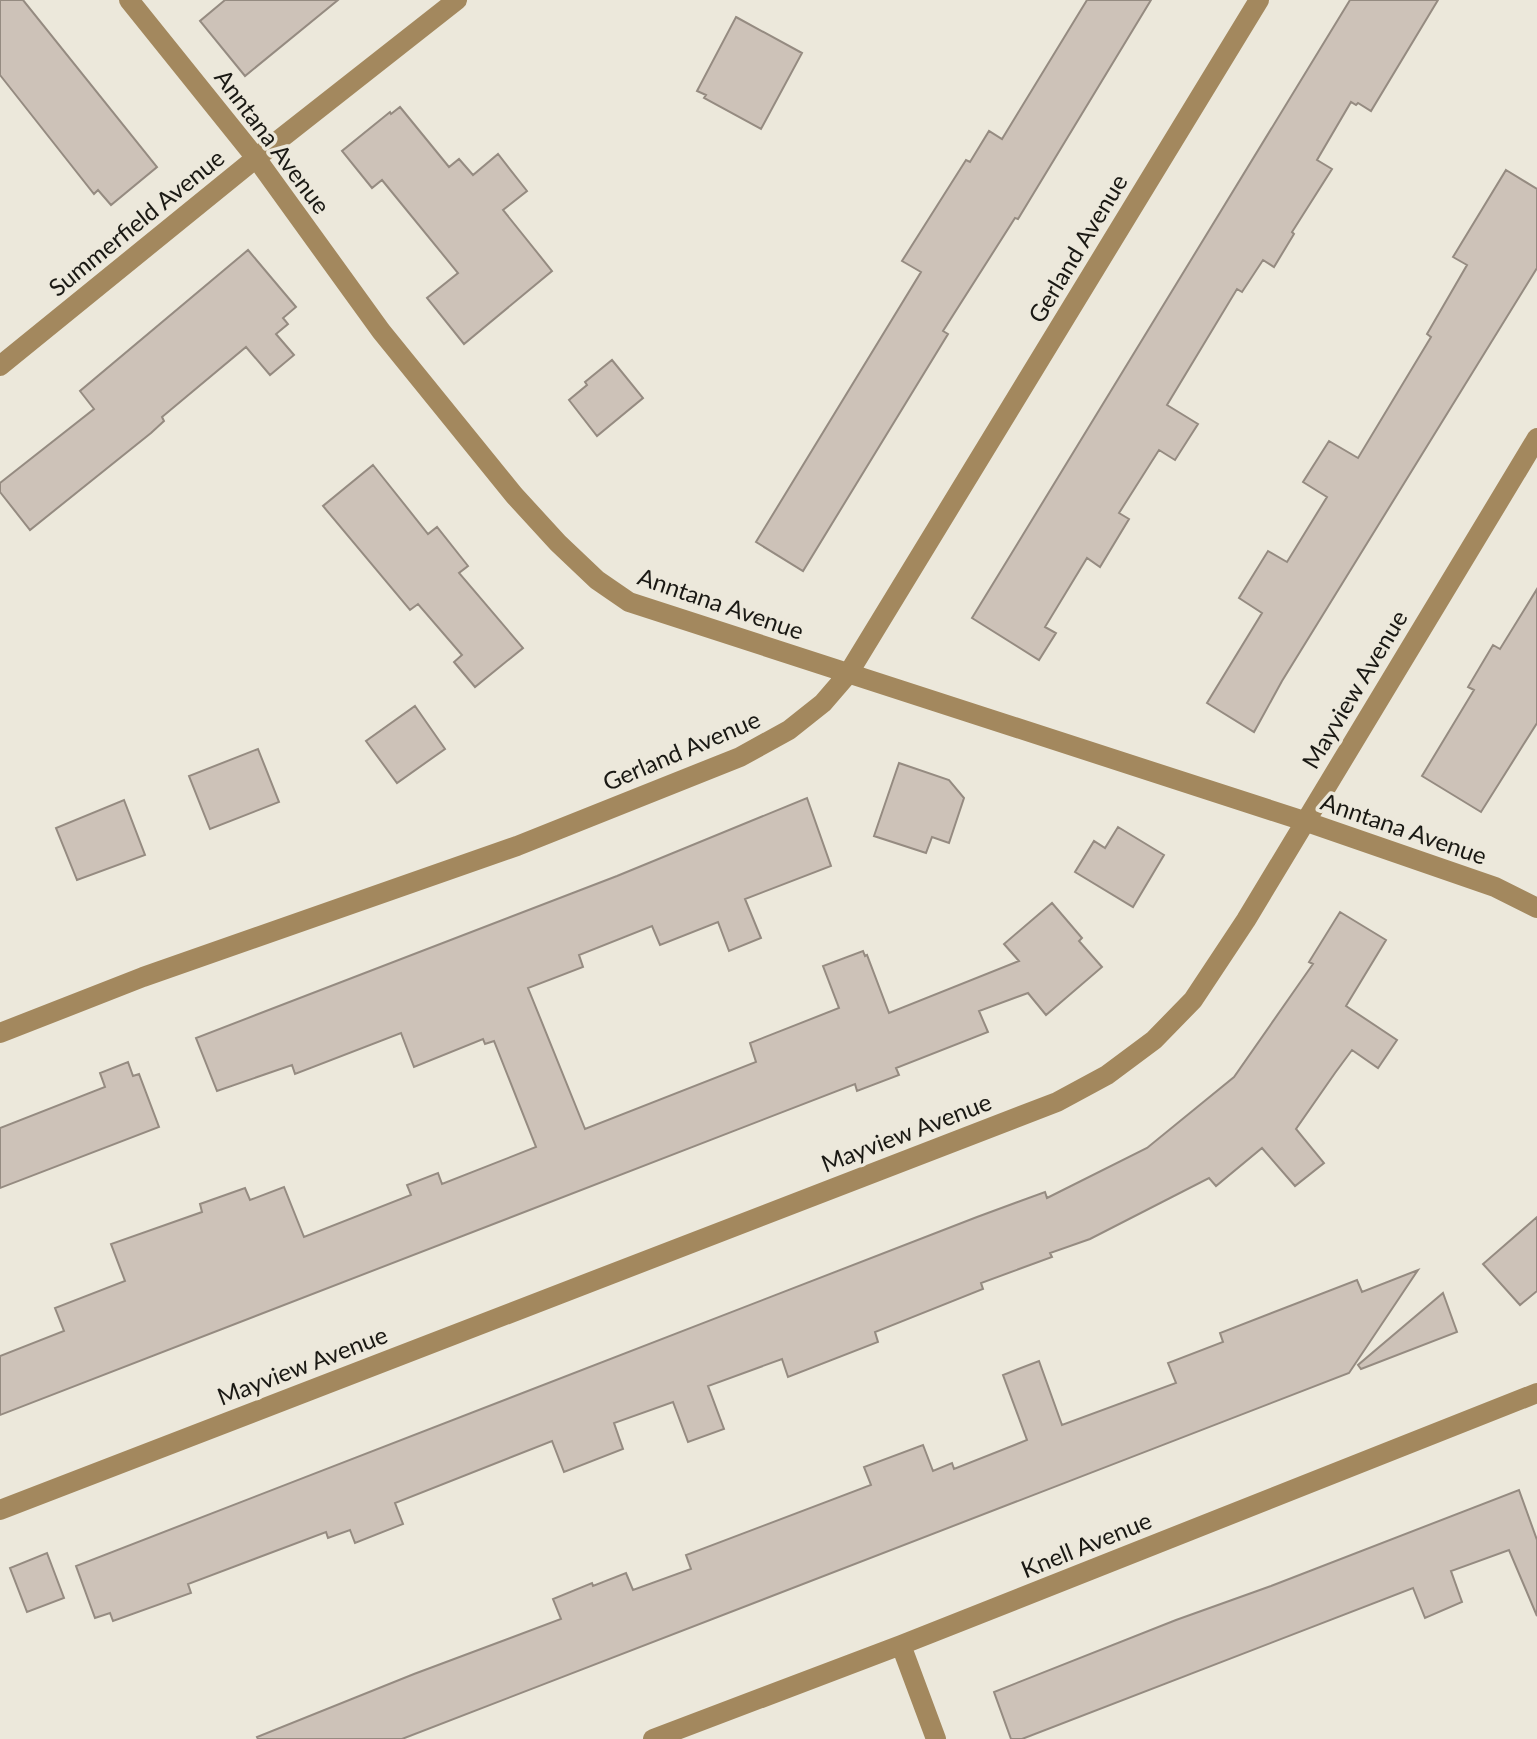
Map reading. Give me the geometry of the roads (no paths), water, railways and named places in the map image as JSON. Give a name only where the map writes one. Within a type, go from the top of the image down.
[{"type":"street","name":"Anntana Avenue","points":[[129,0],[256,158],[381,331],[514,495],[597,580],[629,602],[1304,821],[1495,887],[1537,908]]},
{"type":"street","name":"Summerfield Avenue","points":[[0,366],[457,0]]},
{"type":"street","name":"Gerland Avenue","points":[[0,1033],[143,977],[517,846],[740,757],[789,730],[823,703],[848,674],[1259,0]]},
{"type":"street","name":"Mayview Avenue","points":[[0,1510],[1042,1108],[1095,1082],[1154,1040],[1193,1000],[1246,920],[1537,438]]},
{"type":"street","name":"Knell Avenue","points":[[653,1739],[901,1645],[1537,1393]]},
{"type":"street","points":[[901,1645],[936,1739]]}]
